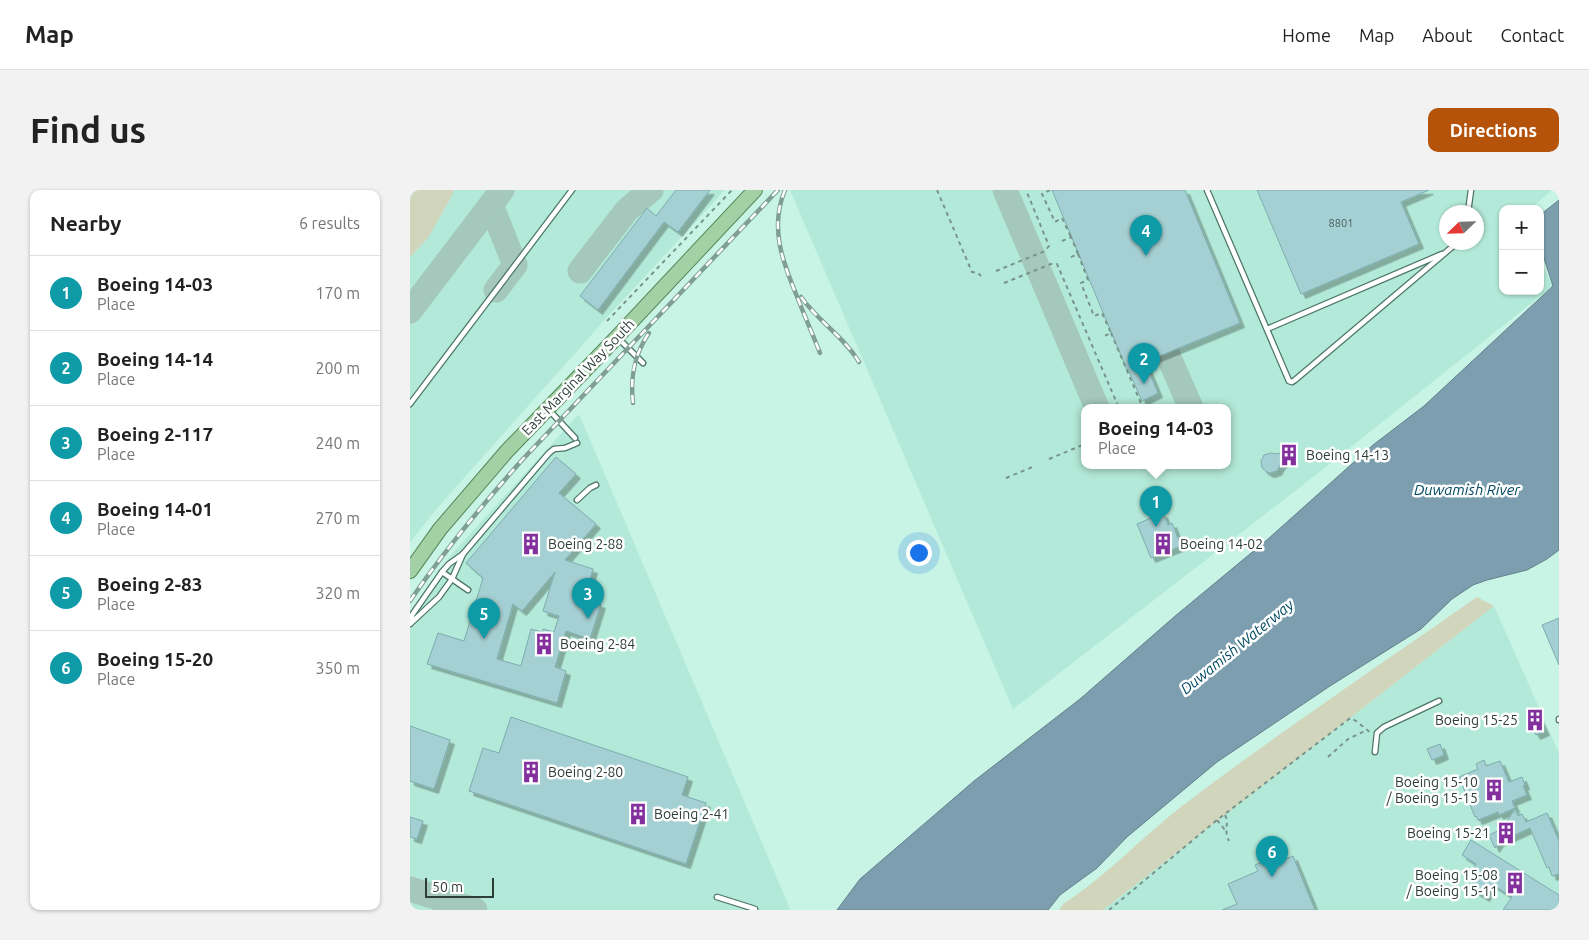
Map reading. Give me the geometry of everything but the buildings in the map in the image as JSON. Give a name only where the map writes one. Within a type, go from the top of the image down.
[{"type":"main road","name":"East Marginal Way South","points":[[410,570],[440,530],[506,451],[617,337],[755,190]]},
{"type":"lane","points":[[410,404],[572,190]]},
{"type":"lane","points":[[1207,190],[1289,381],[1292,382],[1448,252]]},
{"type":"lane","points":[[1469,205],[1471,190]]},
{"type":"lane","points":[[1267,329],[1448,252]]},
{"type":"lane","points":[[617,337],[643,362]]},
{"type":"lane","points":[[410,624],[412,615],[442,572],[449,564],[463,554],[549,453],[565,448],[576,441],[548,409]]},
{"type":"lane","points":[[578,500],[590,488],[596,485]]},
{"type":"lane","points":[[410,624],[435,602],[452,579],[463,554]]},
{"type":"lane","points":[[442,572],[468,590]]},
{"type":"lane","points":[[1375,752],[1377,733],[1384,727],[1440,701]]},
{"type":"lane","points":[[717,897],[755,910]]},
{"type":"path","points":[[607,321],[732,190]]},
{"type":"path","points":[[937,190],[972,272],[978,273],[981,276]]},
{"type":"path","points":[[996,271],[1045,251],[1049,246],[1026,190]]},
{"type":"path","points":[[1050,190],[1042,194],[1055,222],[1062,218],[1078,254],[1088,280],[1081,283],[1094,316],[1102,313],[1141,404]]},
{"type":"path","points":[[1030,199],[1034,198]]},
{"type":"path","points":[[1062,241],[1070,237]]},
{"type":"path","points":[[1069,258],[1078,254]]},
{"type":"path","points":[[1004,283],[1051,264],[1057,264],[1117,404]]},
{"type":"path","points":[[1102,337],[1111,333]]},
{"type":"path","points":[[1090,341],[1094,340]]},
{"type":"path","points":[[1049,459],[1081,446]]},
{"type":"path","points":[[1006,478],[1035,466]]},
{"type":"path","points":[[1109,910],[1217,820],[1349,719],[1356,720],[1376,738]]},
{"type":"path","points":[[1328,757],[1348,739],[1367,730]]},
{"type":"path","points":[[1225,814],[1228,820],[1225,830]]},
{"type":"path","points":[[1217,820],[1225,830],[1229,840]]},
{"type":"shaded area","points":[[410,190],[725,190],[610,314],[440,505],[410,542]]},
{"type":"shaded area","points":[[410,190],[454,190],[428,238],[410,257]]},
{"type":"shaded area","points":[[790,190],[1552,190],[1535,205],[1499,205],[1499,295],[1542,295],[1317,474],[1013,709]]},
{"type":"shaded area","points":[[1544,268],[1553,286],[1544,293]]},
{"type":"shaded area","points":[[579,414],[790,910],[410,910],[410,612],[451,555]]},
{"type":"shaded area","points":[[1477,597],[1494,606],[1103,910],[1059,910],[1063,904],[1111,868],[1155,828],[1222,776]]},
{"type":"shaded area","points":[[1494,606],[1559,753],[1559,910],[1103,910]]},
{"type":"water","name":"Duwamish River","points":[[1559,200],[1559,550],[1527,570],[1473,585],[1452,599],[1421,629],[1330,686],[1217,762],[1127,837],[1097,868],[1060,895],[1048,910],[837,910],[860,879],[974,781],[1080,699],[1174,617],[1268,539],[1373,445],[1424,406],[1544,295],[1553,286],[1544,258],[1544,212]]},
{"type":"taxiway","points":[[410,311],[502,190]]},
{"type":"taxiway","points":[[580,271],[627,210],[651,190]]},
{"type":"taxiway","points":[[1005,190],[1095,404]]},
{"type":"taxiway","points":[[491,205],[515,265],[496,290]]},
{"type":"taxiway","points":[[1167,353],[1189,404]]},
{"type":"taxiway","points":[[410,889],[475,910]]},
{"type":"railway","points":[[410,601],[464,528],[523,459],[778,190]]},
{"type":"railway","points":[[785,190],[778,218],[778,232],[783,259],[820,353]]},
{"type":"railway","points":[[801,297],[846,345],[859,362]]},
{"type":"railway","points":[[633,403],[632,384],[634,366],[649,333]]},
{"type":"place","name":"Boeing 14-01","points":[[1146,256]]},
{"type":"place","name":"Boeing 14-14","points":[[1144,384]]},
{"type":"place","name":"Boeing 14-13","points":[[1289,455]]},
{"type":"place","name":"Boeing 14-03","points":[[1156,527]]},
{"type":"place","name":"Boeing 2-88","points":[[531,544]]},
{"type":"place","name":"Boeing 14-02","points":[[1163,544]]},
{"type":"place","name":"Boeing 2-117","points":[[588,619]]},
{"type":"place","name":"Boeing 2-83","points":[[484,639]]},
{"type":"place","name":"Boeing 2-84","points":[[544,644]]},
{"type":"place","name":"Boeing 15-25","points":[[1535,720]]},
{"type":"place","name":"Boeing 2-80","points":[[531,772]]},
{"type":"place","name":"Boeing 15-10 / Boeing 15-15","points":[[1494,790]]},
{"type":"place","name":"Boeing 2-41","points":[[638,814]]},
{"type":"place","name":"Boeing 15-21","points":[[1506,833]]},
{"type":"place","name":"Boeing 15-20","points":[[1272,877]]},
{"type":"place","name":"Boeing 15-08 / Boeing 15-11","points":[[1515,883]]},
{"type":"water label","name":"Duwamish Waterway","points":[[1237,647]]}]
